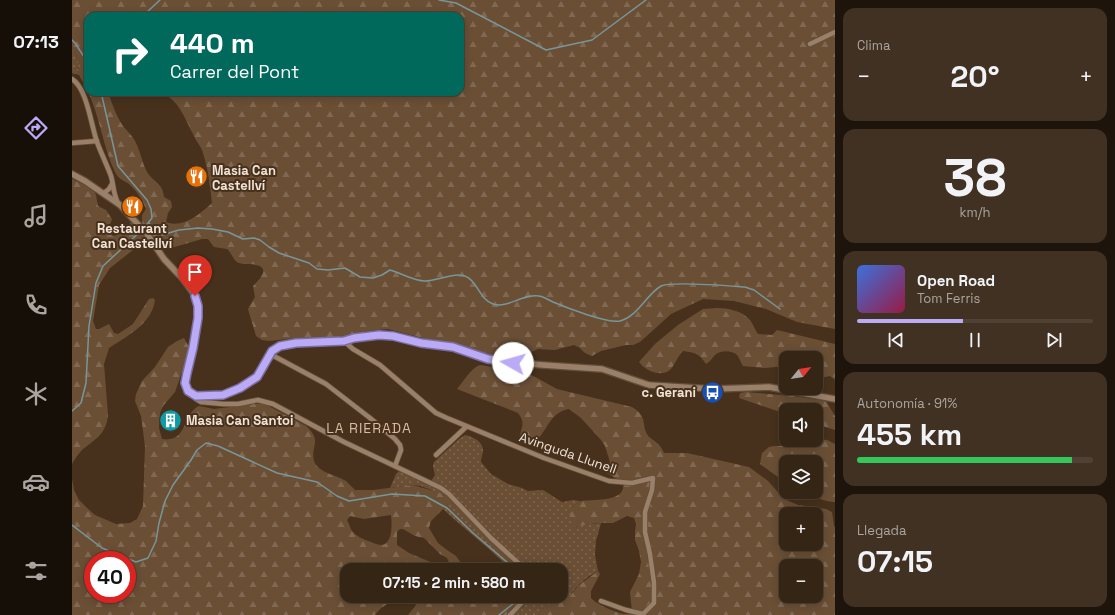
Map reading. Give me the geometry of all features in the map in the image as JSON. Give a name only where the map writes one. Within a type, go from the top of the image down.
[{"type":"street","points":[[810,44],[835,32]]},
{"type":"street","points":[[72,79],[79,85],[84,96]]},
{"type":"street","points":[[84,96],[97,142],[112,182],[115,197],[120,205]]},
{"type":"street","points":[[72,143],[97,142]]},
{"type":"street","points":[[72,174],[106,194],[120,205],[147,234],[164,259],[187,283],[194,294],[197,301],[198,318],[185,383],[188,391],[196,396],[196,399],[201,402],[231,404],[258,400],[270,403],[344,442],[396,466],[445,491],[491,538],[518,563]]},
{"type":"street","points":[[106,194],[111,187],[112,182]]},
{"type":"street","points":[[106,194],[111,193],[113,189]]},
{"type":"street","points":[[196,396],[223,395],[244,386],[259,375],[274,349],[283,345],[344,341],[364,336],[379,335],[393,336],[421,343],[453,347],[481,357],[498,361],[602,369],[649,385],[713,389],[769,387],[835,399]]},
{"type":"street","name":"Avinguda Llunell","points":[[344,341],[353,349],[380,365],[436,413],[544,458],[609,481],[632,483],[653,478],[652,490],[645,512],[645,532],[654,583],[654,603],[643,614],[626,610],[601,601]]},
{"type":"street","points":[[270,354],[326,384],[395,439],[400,445],[401,450],[396,466]]},
{"type":"street","points":[[436,455],[466,426]]},
{"type":"street","points":[[510,615],[521,603]]},
{"type":"green space","points":[[72,0],[835,0],[835,329],[797,322],[766,309],[734,301],[703,299],[671,314],[640,342],[633,345],[626,345],[601,351],[592,356],[574,345],[555,350],[538,349],[515,359],[492,355],[454,344],[434,341],[388,329],[368,331],[330,339],[296,338],[269,341],[262,340],[256,336],[248,309],[255,297],[253,286],[262,274],[262,268],[260,266],[237,262],[227,249],[214,247],[208,239],[202,239],[171,248],[158,242],[142,224],[142,215],[146,209],[141,199],[134,189],[119,178],[115,172],[107,152],[96,112],[90,96],[109,96],[123,126],[132,136],[138,147],[147,172],[160,186],[164,197],[171,201],[172,207],[168,213],[166,222],[179,224],[197,216],[212,203],[206,163],[201,148],[178,106],[168,96],[464,96],[464,12],[84,12],[84,84],[79,75],[78,59],[72,47]]},
{"type":"green space","points":[[72,47],[78,59],[79,75],[72,73]]},
{"type":"green space","points":[[72,179],[93,189],[98,206],[106,210],[112,219],[108,230],[110,234],[113,236],[122,232],[127,228],[132,220],[147,239],[110,268],[99,285],[93,321],[96,329],[109,324],[114,333],[118,334],[133,324],[149,299],[153,298],[155,300],[153,308],[144,323],[131,334],[109,348],[104,364],[108,415],[107,422],[99,436],[82,450],[72,464]]},
{"type":"green space","points":[[703,309],[730,309],[739,312],[750,320],[758,334],[772,335],[777,330],[835,344],[835,380],[830,376],[823,378],[823,351],[779,351],[779,367],[765,368],[743,366],[737,355],[729,351],[717,353],[706,364],[696,354],[683,351],[670,370],[662,373],[653,372],[645,368],[639,362],[655,344],[678,325]]},
{"type":"green space","points":[[184,338],[190,349],[175,392],[163,406],[160,413],[159,428],[162,439],[176,437],[181,432],[190,415],[199,406],[214,409],[263,403],[306,426],[314,436],[315,444],[313,456],[316,465],[324,471],[346,481],[355,490],[373,490],[413,485],[440,493],[448,500],[448,504],[431,521],[429,528],[438,543],[456,556],[461,563],[449,563],[447,558],[440,554],[424,538],[415,536],[403,529],[400,529],[397,532],[397,545],[409,553],[433,563],[340,563],[340,603],[390,603],[378,611],[375,615],[72,615],[72,479],[74,490],[79,500],[95,515],[116,524],[130,523],[137,519],[143,506],[145,446],[141,416],[135,401],[136,394],[142,381],[155,367],[168,347]],"holes":[[[391,515],[391,528],[388,541],[381,545],[366,540],[355,534],[347,520],[350,516],[364,519]]]},
{"type":"green space","points":[[480,365],[526,372],[557,389],[632,407],[641,414],[646,433],[659,445],[664,453],[687,453],[749,467],[768,481],[779,493],[779,499],[784,499],[798,505],[812,507],[779,507],[779,551],[823,551],[823,509],[832,512],[835,527],[835,615],[539,615],[553,603],[568,603],[568,597],[579,585],[598,571],[600,574],[591,591],[591,598],[598,604],[609,609],[620,613],[629,614],[632,611],[630,592],[639,574],[641,562],[635,540],[636,524],[634,518],[627,516],[613,523],[597,523],[572,527],[569,512],[575,504],[581,501],[600,500],[614,497],[620,494],[623,489],[623,483],[607,473],[606,469],[610,462],[605,446],[581,418],[569,409],[557,414],[533,444],[526,444],[519,441],[523,423],[518,413],[457,389],[470,372]]},
{"type":"green space","points":[[745,392],[793,396],[826,401],[835,416],[835,430],[823,426],[823,403],[779,403],[779,412],[739,398],[740,393]]},
{"type":"green space","points":[[465,435],[472,437],[480,443],[483,448],[481,462],[491,474],[508,484],[528,491],[543,490],[562,502],[573,500],[580,501],[573,506],[576,527],[579,525],[601,523],[596,541],[595,555],[598,571],[582,582],[569,597],[568,563],[504,563],[443,509],[448,504],[443,495],[421,486],[413,485],[390,488],[396,474],[399,471],[429,484],[435,475],[433,466],[435,461]]},
{"type":"green space","points":[[823,440],[835,444],[835,502],[822,499],[823,499],[823,455],[779,455],[779,478],[760,464],[762,453],[769,447],[823,447]]},
{"type":"green space","points":[[415,603],[525,603],[517,615],[408,615],[416,605]]},
{"type":"green space","points":[[554,603],[539,615],[517,615],[525,604]]},
{"type":"waterway","points":[[147,12],[160,0]]},
{"type":"waterway","points":[[439,0],[456,3],[546,50],[592,40],[646,0]]},
{"type":"waterway","points":[[72,40],[84,57]]},
{"type":"waterway","points":[[102,96],[118,166],[147,200],[151,209],[152,218],[144,228]]},
{"type":"waterway","points":[[149,223],[162,235],[179,230],[198,228],[228,232],[243,239],[254,238],[260,240],[279,253],[309,263],[317,269],[328,270],[345,268],[360,277],[373,278],[390,270],[421,281],[460,275],[466,276],[474,283],[484,298],[493,304],[498,305],[510,303],[527,297],[539,296],[567,308],[606,320],[620,321],[632,315],[661,286],[676,284],[745,287],[754,290],[780,309]]},
{"type":"waterway","points":[[72,411],[81,403],[86,383],[89,326],[96,283],[103,266],[142,230]]},
{"type":"waterway","points":[[72,525],[102,548],[136,562],[148,558],[156,541],[165,501],[173,485],[197,450],[206,443],[218,446],[277,473],[317,482],[337,496],[349,501],[392,494],[425,496],[447,508],[508,563]]},
{"type":"waterway","points":[[499,615],[514,603]]},
{"type":"place","name":"Masia Can Castellví","points":[[196,177]]},
{"type":"place","name":"Restaurant Can Castellví","points":[[132,206]]},
{"type":"place","name":"c. Gerani","points":[[712,392]]},
{"type":"place","name":"Masia Can Santoi","points":[[171,420]]},
{"type":"district","name":"LA RIERADA","points":[[369,428]]},
{"type":"route","points":[[195,296],[198,306],[198,318],[185,383],[188,391],[192,395],[196,396],[223,395],[240,388],[257,377],[274,349],[283,345],[296,343],[344,341],[364,336],[393,336],[421,343],[453,347],[488,359],[513,363]]}]
